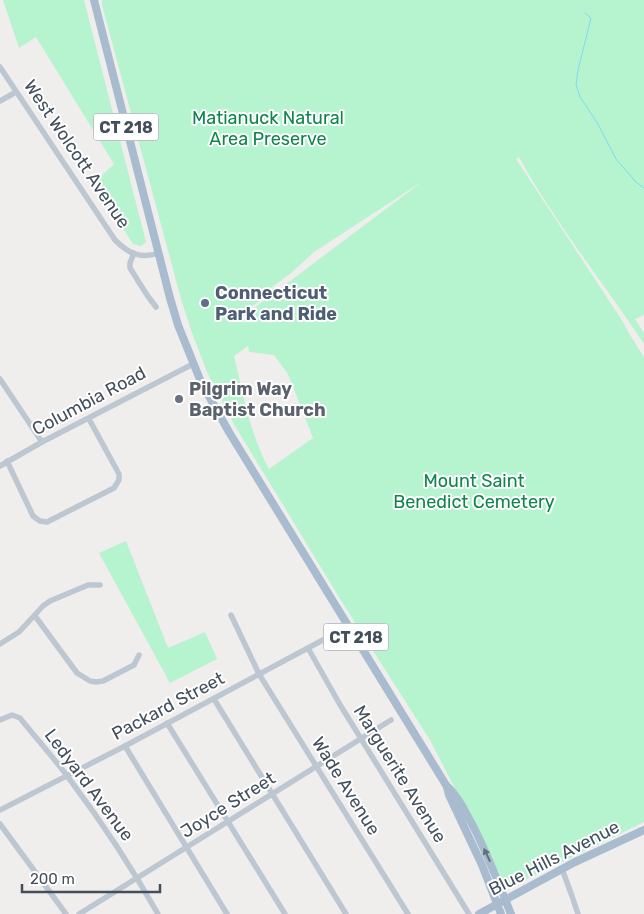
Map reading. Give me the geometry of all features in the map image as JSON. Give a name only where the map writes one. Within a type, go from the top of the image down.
[{"type":"main road","name":"CT 218","points":[[94,0],[178,325],[194,364],[212,404],[446,785],[502,914]]},
{"type":"main road","name":"CT 218","points":[[446,785],[454,792],[470,821],[489,860],[511,914]]},
{"type":"main road","name":"Blue Hills Avenue","points":[[479,914],[562,869],[644,830]]},
{"type":"street","name":"West Wolcott Avenue","points":[[0,67],[110,234],[121,246],[134,253]]},
{"type":"street","points":[[0,101],[16,92]]},
{"type":"street","points":[[156,307],[130,268],[130,263],[134,253],[148,256],[159,253]]},
{"type":"street","name":"Columbia Road","points":[[0,466],[42,442],[194,364]]},
{"type":"street","points":[[0,379],[42,442]]},
{"type":"street","points":[[8,461],[34,516],[40,521],[47,522],[114,488],[119,480],[119,474],[89,418]]},
{"type":"street","points":[[0,644],[19,632],[50,601],[88,585],[100,585]]},
{"type":"street","name":"Wade Avenue","points":[[231,615],[259,674],[408,914]]},
{"type":"street","points":[[35,616],[77,673],[90,681],[103,681],[134,665],[139,655]]},
{"type":"street","name":"Packard Street","points":[[0,810],[125,746],[349,626]]},
{"type":"street","name":"Marguerite Avenue","points":[[308,648],[469,914]]},
{"type":"street","points":[[214,698],[346,914]]},
{"type":"street","name":"Ledyard Avenue","points":[[0,720],[12,715],[20,718],[67,776],[104,827],[138,878],[158,914]]},
{"type":"street","name":"Joyce Street","points":[[79,914],[362,740],[391,720]]},
{"type":"street","points":[[167,723],[286,914]]},
{"type":"street","points":[[125,746],[227,914]]},
{"type":"street","points":[[0,824],[66,914]]},
{"type":"street","points":[[562,869],[578,914]]},
{"type":"green space","points":[[3,0],[84,0],[146,242],[141,246],[133,244],[94,183],[114,164],[36,37],[19,48]]},
{"type":"green space","name":"Mount Saint Benedict Cemetery","points":[[102,0],[644,0],[644,315],[635,319],[644,333],[644,344],[564,230],[519,157],[516,159],[644,357],[644,822],[511,887],[506,887],[430,740],[342,602],[235,426],[207,372],[181,299]],"holes":[[[423,181],[245,315],[245,324],[241,317],[246,310],[260,301],[271,288],[314,252]],[[248,346],[249,352],[274,355],[288,374],[313,438],[269,469],[252,428],[234,356]]]},
{"type":"green space","points":[[126,541],[168,648],[205,632],[217,659],[170,683],[99,553]]},
{"type":"waterway","points":[[585,13],[591,18],[576,84],[580,97],[598,124],[616,159],[636,182],[644,188]]},
{"type":"place","name":"Connecticut Park and Ride","points":[[205,303]]},
{"type":"place","name":"Pilgrim Way Baptist Church","points":[[179,399]]},
{"type":"park label","name":"Matianuck Natural Area Preserve","points":[[268,128]]}]
